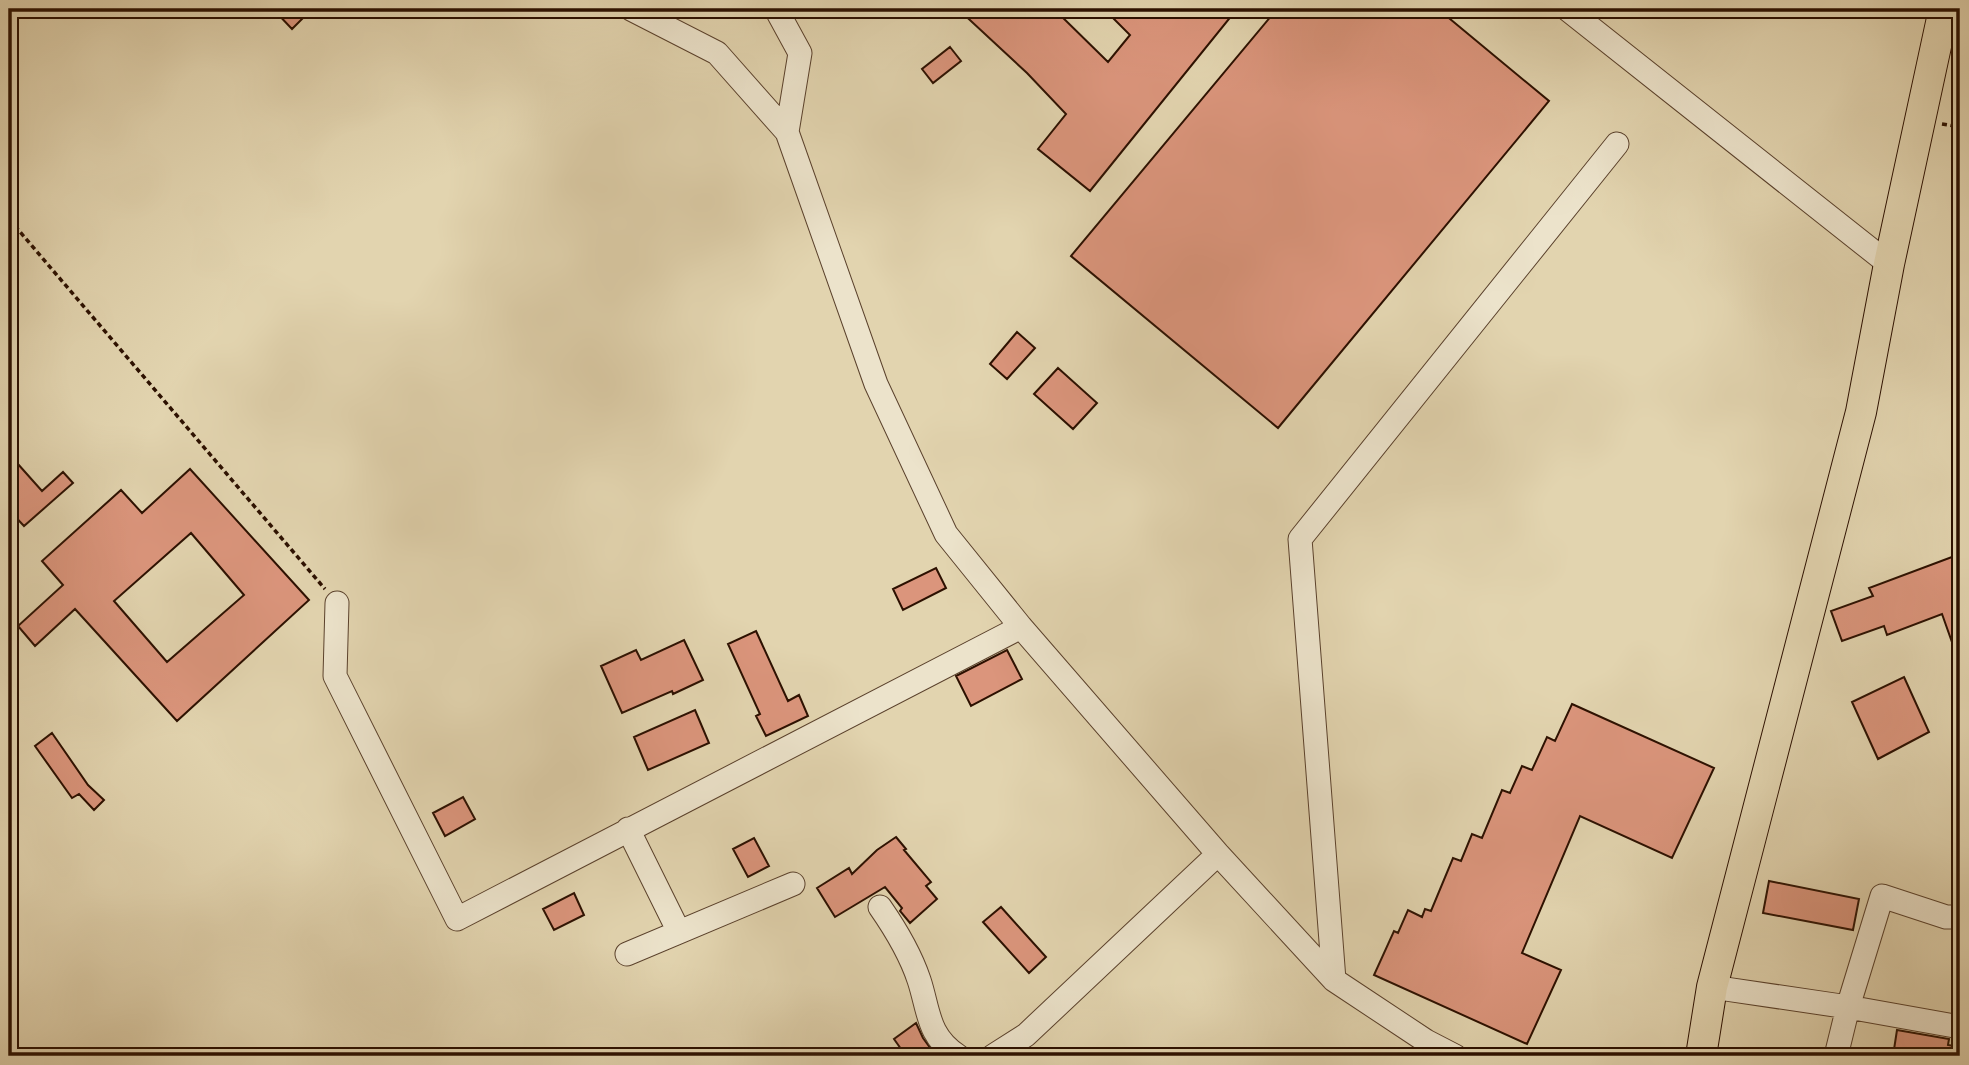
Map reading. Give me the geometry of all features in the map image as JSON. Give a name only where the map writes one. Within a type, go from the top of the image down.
[{"type":"main road","points":[[1701,1056],[1712,987],[1861,412],[1889,264],[1944,9]]},
{"type":"street","points":[[631,9],[717,53],[787,132],[876,384],[946,534],[1021,627],[1218,854],[1334,980],[1426,1041],[1455,1056]]},
{"type":"street","points":[[776,9],[800,53],[787,132]]},
{"type":"street","points":[[1567,9],[1889,264]]},
{"type":"street","points":[[1334,980],[1300,539],[1617,144]]},
{"type":"street","points":[[337,603],[335,676],[457,919],[1021,627]]},
{"type":"street","points":[[628,830],[679,932]]},
{"type":"street","points":[[993,1056],[1026,1035],[1218,854]]},
{"type":"street","points":[[627,954],[793,884]]},
{"type":"street","points":[[1836,1056],[1882,897],[1946,917],[1960,917]]},
{"type":"street","points":[[880,907],[902,940],[919,980],[928,1021],[948,1050],[958,1056]]},
{"type":"street","points":[[1712,987],[1960,1027]]},
{"type":"path","points":[[15,226],[337,603]]},
{"type":"building","points":[[273,9],[294,9],[303,18],[292,29]]},
{"type":"building","points":[[958,9],[1054,9],[1108,62],[1130,35],[1104,9],[1237,9],[1090,191],[1038,149],[1066,114],[1027,73]]},
{"type":"building","points":[[1277,9],[1438,9],[1549,101],[1278,428],[1071,256]]},
{"type":"building","points":[[950,47],[961,61],[933,83],[922,69]]},
{"type":"building","points":[[1017,332],[1035,348],[1007,379],[990,364]]},
{"type":"building","points":[[1058,368],[1097,403],[1073,429],[1034,394]]},
{"type":"building","points":[[9,454],[42,491],[63,472],[73,483],[24,526],[9,510]]},
{"type":"building","points":[[190,469],[309,600],[177,721],[75,609],[35,646],[18,626],[63,585],[42,561],[121,490],[142,513]],"holes":[[[191,533],[244,595],[167,662],[114,601]]]},
{"type":"building","points":[[1960,554],[1960,658],[1958,659],[1942,614],[1887,635],[1884,626],[1842,641],[1831,611],[1873,596],[1869,588]]},
{"type":"building","points":[[936,568],[946,588],[903,610],[893,589]]},
{"type":"building","points":[[756,631],[788,701],[799,695],[808,716],[766,736],[756,716],[760,714],[728,644]]},
{"type":"building","points":[[684,640],[703,680],[622,713],[601,666],[636,650],[641,660]]},
{"type":"building","points":[[1007,650],[1022,679],[971,706],[956,676]]},
{"type":"building","points":[[1904,677],[1929,732],[1878,759],[1852,702]]},
{"type":"building","points":[[1572,704],[1714,768],[1672,858],[1580,816],[1522,953],[1561,970],[1527,1044],[1374,975],[1394,931],[1398,933],[1408,910],[1422,917],[1425,909],[1431,911],[1453,858],[1461,861],[1472,834],[1482,838],[1502,790],[1510,793],[1522,766],[1532,770],[1547,737],[1555,741]]},
{"type":"building","points":[[695,710],[709,743],[648,770],[634,737]]},
{"type":"building","points":[[52,733],[88,785],[104,800],[94,810],[79,794],[72,798],[35,746]]},
{"type":"building","points":[[463,797],[475,819],[445,836],[433,813]]},
{"type":"building","points":[[896,837],[931,882],[926,886],[937,899],[910,923],[885,887],[835,917],[817,888],[849,868],[852,874],[877,850]]},
{"type":"building","points":[[754,838],[769,866],[748,877],[733,849]]},
{"type":"building","points":[[1769,881],[1859,899],[1853,930],[1763,913]]},
{"type":"building","points":[[574,893],[584,915],[554,930],[543,909]]},
{"type":"building","points":[[1001,907],[1046,957],[1029,973],[983,922]]},
{"type":"building","points":[[916,1023],[936,1056],[906,1056],[894,1039]]},
{"type":"building","points":[[1897,1030],[1949,1039],[1948,1045],[1960,1047],[1960,1056],[1893,1056]]}]
